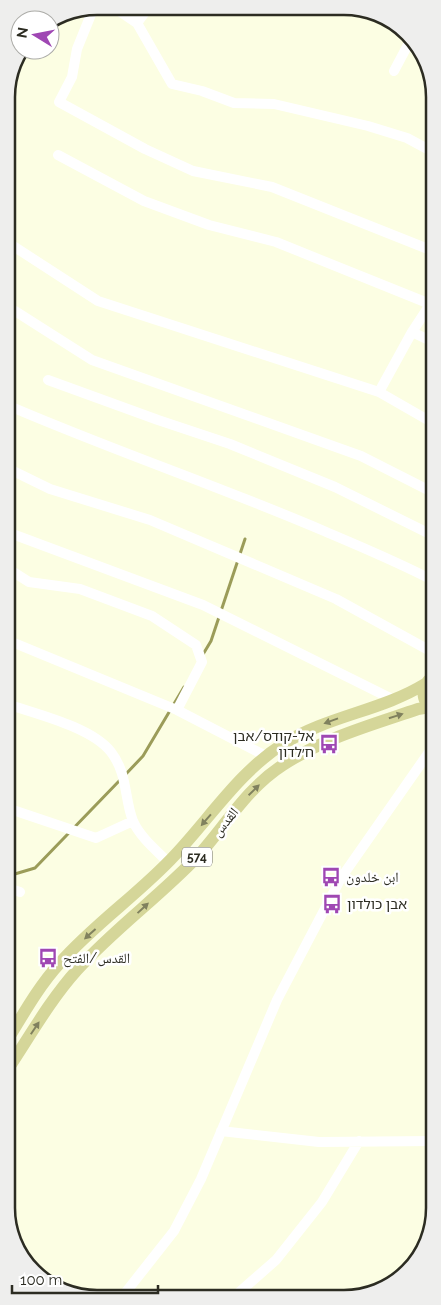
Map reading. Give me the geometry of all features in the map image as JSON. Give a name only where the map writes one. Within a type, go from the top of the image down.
[{"type":"main road","name":"القدس","points":[[15,1028],[42,985],[60,962],[168,862],[243,776],[266,756],[312,728],[394,700],[426,682]]},
{"type":"main road","name":"القدس","points":[[15,1058],[55,998],[76,971],[182,871],[248,795],[265,779],[281,766],[320,744],[345,733],[418,709],[426,709]]},
{"type":"street","points":[[125,15],[137,23],[172,84],[202,91],[234,104],[274,104],[368,126],[407,138],[426,148]]},
{"type":"street","points":[[137,23],[143,15]]},
{"type":"street","points":[[91,16],[77,50],[72,76],[59,102],[144,149],[193,171],[272,187],[426,248]]},
{"type":"street","points":[[394,71],[408,45]]},
{"type":"street","points":[[58,155],[144,201],[209,225],[276,242],[426,300]]},
{"type":"street","points":[[15,247],[98,301],[379,392],[426,419]]},
{"type":"street","points":[[15,311],[92,360],[362,456],[426,489]]},
{"type":"street","points":[[379,392],[412,332],[426,311]]},
{"type":"street","points":[[412,332],[426,339]]},
{"type":"street","points":[[48,380],[230,444],[335,487],[426,532]]},
{"type":"street","points":[[15,409],[93,442],[245,497],[405,565],[426,577]]},
{"type":"street","points":[[15,472],[50,489],[150,520],[336,599],[426,649]]},
{"type":"street","points":[[15,535],[203,605],[394,700]]},
{"type":"street","points":[[15,573],[29,582],[80,589],[152,616],[196,645],[202,662],[177,710]]},
{"type":"street","points":[[15,643],[177,710],[266,756]]},
{"type":"street","points":[[15,707],[87,734],[111,751],[125,781],[133,821],[144,837],[168,862]]},
{"type":"street","points":[[128,1290],[174,1231],[201,1179],[276,1000],[341,878],[426,756]]},
{"type":"street","points":[[15,811],[96,838],[133,821]]},
{"type":"street","points":[[15,890],[20,892]]},
{"type":"street","points":[[221,1131],[319,1142],[426,1138]]},
{"type":"street","points":[[241,1290],[276,1260],[322,1202],[359,1141]]},
{"type":"waterway","points":[[202,656],[211,641],[245,539]]},
{"type":"waterway","points":[[125,775],[143,756],[184,687]]},
{"type":"waterway","points":[[15,874],[35,868],[121,779]]},
{"type":"place","name":"אל-קודס/אבן ח׳לדון","points":[[329,744]]},
{"type":"place","name":"ابن خلدون","points":[[331,877]]},
{"type":"place","name":"אבן כולדון","points":[[332,904]]},
{"type":"place","name":"القدس/الفتح","points":[[48,958]]}]
